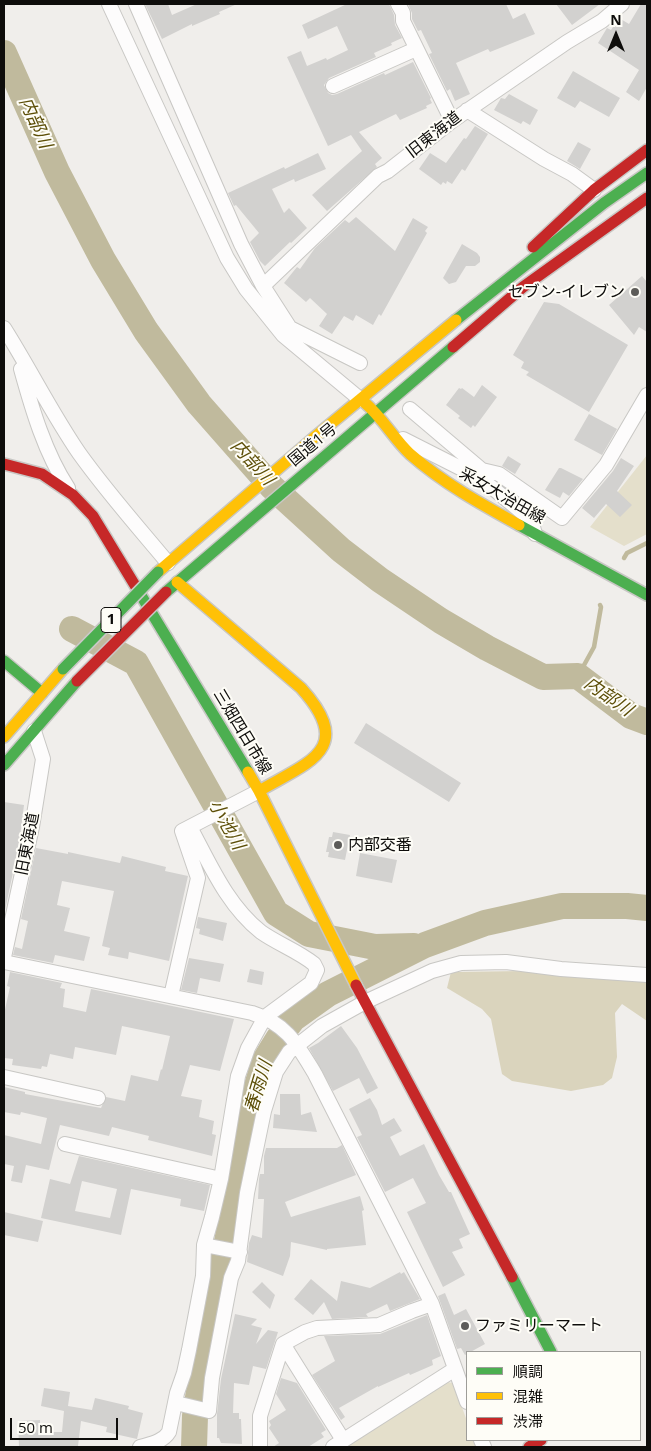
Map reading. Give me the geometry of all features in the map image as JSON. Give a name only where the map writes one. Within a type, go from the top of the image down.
[{"type":"main road","points":[[476,303],[553,227],[594,190],[647,150]]},
{"type":"main road","name":"国道1号","points":[[4,737],[63,669],[183,549],[476,303],[604,203],[647,173]]},
{"type":"main road","name":"国道1号","points":[[4,765],[77,681],[143,613],[197,564],[523,287],[647,198]]},
{"type":"main road","name":"采女大治田線","points":[[361,400],[377,413],[408,452],[439,478],[471,499],[647,595]]},
{"type":"main road","name":"三畑四日市線","points":[[4,464],[42,474],[73,495],[93,516],[259,791],[316,758],[322,749],[326,737],[326,726],[323,716],[315,702],[301,688],[177,582]]},
{"type":"main road","points":[[6,664],[42,693]]},
{"type":"main road","points":[[259,791],[363,997],[550,1351]]},
{"type":"street","points":[[109,4],[227,258],[246,289],[286,332],[361,400]]},
{"type":"street","points":[[136,4],[241,244],[286,332],[360,364]]},
{"type":"street","points":[[398,4],[403,13],[403,21],[416,50],[452,121]]},
{"type":"street","name":"旧東海道","points":[[263,286],[378,176],[388,172],[467,110],[567,42],[602,21],[622,4]]},
{"type":"street","points":[[332,86],[416,50]]},
{"type":"street","points":[[467,110],[544,159],[572,174],[594,190]]},
{"type":"street","points":[[4,328],[38,388],[78,452],[163,567]]},
{"type":"street","points":[[14,344],[26,387],[44,439],[57,471],[73,495]]},
{"type":"street","points":[[396,436],[480,474],[499,474],[562,518],[606,465],[647,395]]},
{"type":"street","points":[[410,410],[494,489],[531,520],[535,534]]},
{"type":"street","name":"旧東海道","points":[[4,957],[32,827],[43,759],[34,731]]},
{"type":"street","points":[[171,996],[198,878],[182,831],[259,791]]},
{"type":"street","points":[[140,1447],[158,1442],[167,1436],[178,1404],[177,1393],[184,1373],[203,1276],[238,1076],[248,1048],[269,1019],[311,983],[317,970],[308,959],[285,948],[260,931],[239,911],[227,895],[192,826]]},
{"type":"street","points":[[4,962],[171,996],[269,1019],[295,1042],[314,1074],[432,1304],[466,1399]]},
{"type":"street","points":[[178,1404],[209,1410],[212,1378],[231,1278],[238,1261],[237,1251],[247,1193],[264,1111],[276,1072],[295,1042],[322,1026],[363,997],[432,971],[461,963],[506,962],[561,969],[647,975]]},
{"type":"street","points":[[4,1078],[98,1098]]},
{"type":"street","points":[[65,1144],[221,1179]]},
{"type":"street","points":[[207,1246],[237,1251]]},
{"type":"street","points":[[260,1447],[260,1416],[283,1344],[317,1328],[379,1325],[432,1304]]},
{"type":"street","points":[[283,1344],[338,1444],[455,1369]]},
{"type":"shaded area","points":[[647,455],[647,534],[624,546],[590,527]]},
{"type":"shaded area","points":[[597,970],[647,973],[647,1021],[622,1004],[615,1013],[617,1057],[612,1078],[603,1085],[571,1091],[512,1081],[502,1074],[491,1019],[482,1009],[447,988],[451,972]]},
{"type":"shaded area","points":[[447,1382],[453,1383],[466,1418],[466,1441],[474,1441],[477,1447],[346,1447]]},
{"type":"building","points":[[145,4],[168,4],[172,15],[197,4],[237,4],[219,12],[220,14],[192,26],[192,24],[162,39]]},
{"type":"building","points":[[347,4],[389,4],[394,15],[395,25],[402,38],[374,53],[376,57],[329,78],[324,85],[328,93],[332,95],[337,94],[413,62],[432,103],[426,106],[427,108],[400,120],[396,114],[359,132],[382,158],[375,164],[377,167],[327,211],[312,195],[362,151],[351,135],[328,146],[287,57],[301,51],[307,66],[326,58],[327,60],[348,50],[337,26],[308,39],[302,25]]},
{"type":"building","points":[[408,4],[506,4],[513,19],[525,13],[535,34],[490,52],[488,49],[456,63],[470,94],[455,101],[450,89],[447,91],[429,54],[432,53],[421,30],[418,31],[412,19],[412,13]]},
{"type":"building","points":[[556,4],[600,4],[572,25]]},
{"type":"building","points":[[641,4],[647,4],[647,87],[639,101],[626,92],[639,70],[598,43],[607,28],[611,30],[619,18],[629,24]]},
{"type":"building","points":[[573,71],[620,98],[609,117],[580,101],[575,108],[557,98]]},
{"type":"building","points":[[509,94],[538,110],[530,125],[523,121],[521,124],[494,110],[501,98],[505,99]]},
{"type":"building","points":[[475,126],[488,134],[465,171],[462,169],[452,184],[447,181],[446,184],[443,182],[441,185],[419,169],[430,153],[446,163]]},
{"type":"building","points":[[578,142],[591,149],[580,169],[567,161]]},
{"type":"building","points":[[318,153],[326,169],[295,182],[294,179],[272,189],[284,213],[289,208],[307,228],[265,266],[260,261],[250,242],[259,233],[236,205],[234,206],[228,193]]},
{"type":"building","points":[[356,217],[395,251],[413,218],[428,227],[425,231],[427,233],[381,316],[379,314],[373,325],[356,315],[353,321],[344,316],[332,334],[319,326],[327,314],[310,298],[306,302],[284,283],[297,267],[300,269],[315,248],[345,220],[349,223]]},
{"type":"building","points":[[462,244],[477,253],[480,257],[480,262],[475,266],[466,266],[456,282],[449,284],[443,278]]},
{"type":"building","name":"セブン-イレブン","points":[[642,276],[647,282],[647,332],[639,327],[634,335],[609,305]]},
{"type":"building","points":[[544,302],[559,304],[628,345],[589,412],[526,375],[529,372],[521,368],[524,362],[513,355]]},
{"type":"building","points":[[482,385],[497,397],[475,427],[473,425],[471,428],[446,405],[459,388],[462,388],[474,397]]},
{"type":"building","points":[[589,414],[617,429],[602,455],[574,440]]},
{"type":"building","points":[[508,456],[521,464],[515,474],[502,466]]},
{"type":"building","points":[[621,458],[634,466],[617,491],[632,505],[620,517],[606,504],[594,518],[582,508],[613,471]]},
{"type":"building","points":[[559,468],[583,479],[569,496],[563,492],[560,498],[545,490]]},
{"type":"building","points":[[366,723],[461,783],[449,802],[354,743]]},
{"type":"building","points":[[4,802],[24,805],[19,844],[4,915]]},
{"type":"building","name":"内部交番","points":[[333,832],[350,835],[345,860],[328,857],[329,852],[326,852],[329,837],[332,837]]},
{"type":"building","points":[[36,848],[68,854],[68,852],[120,863],[122,856],[166,867],[165,871],[188,876],[169,961],[129,952],[128,959],[108,955],[110,948],[102,946],[114,891],[62,881],[57,905],[70,908],[64,931],[90,937],[84,961],[55,955],[53,963],[13,955],[15,947],[22,949],[28,921],[21,919]]},
{"type":"building","points":[[360,853],[397,860],[392,883],[356,876]]},
{"type":"building","points":[[198,917],[227,923],[223,941],[199,934],[200,929],[196,928]]},
{"type":"building","points":[[189,958],[224,964],[220,982],[200,978],[197,993],[181,990]]},
{"type":"building","points":[[250,969],[264,972],[262,985],[247,982]]},
{"type":"building","points":[[10,972],[62,983],[60,988],[65,989],[63,1007],[86,1012],[91,989],[234,1019],[220,1071],[190,1065],[181,1096],[202,1100],[199,1117],[214,1121],[212,1134],[216,1135],[212,1156],[148,1140],[149,1136],[112,1127],[109,1136],[60,1125],[49,1170],[26,1165],[22,1183],[11,1181],[14,1166],[4,1164],[4,1135],[41,1144],[47,1118],[21,1112],[20,1115],[4,1112],[4,1087],[25,1092],[25,1094],[101,1108],[106,1097],[125,1101],[131,1075],[158,1081],[170,1036],[122,1026],[116,1055],[75,1047],[73,1059],[50,1054],[47,1067],[42,1066],[41,1069],[12,1065],[13,1059],[4,1058],[4,1014],[10,987],[7,986]]},
{"type":"building","points":[[341,1026],[357,1048],[378,1088],[367,1094],[359,1078],[333,1091],[309,1048]]},
{"type":"building","points":[[280,1094],[300,1094],[301,1115],[311,1112],[317,1132],[273,1128],[274,1114],[280,1115]]},
{"type":"building","points":[[370,1098],[377,1110],[382,1125],[394,1118],[402,1131],[390,1137],[400,1156],[424,1144],[439,1175],[449,1192],[451,1192],[470,1234],[459,1239],[463,1248],[452,1252],[465,1275],[443,1287],[407,1212],[426,1203],[413,1178],[385,1192],[357,1137],[362,1135],[349,1109]]},
{"type":"building","points":[[342,1145],[356,1175],[285,1202],[291,1217],[360,1196],[364,1210],[362,1211],[366,1245],[327,1250],[291,1242],[290,1256],[283,1276],[247,1262],[252,1235],[262,1238],[264,1199],[258,1199],[259,1179],[260,1174],[264,1174],[266,1148],[337,1148]]},
{"type":"building","points":[[79,1156],[210,1185],[204,1211],[180,1206],[181,1199],[131,1189],[121,1235],[41,1218],[50,1179],[70,1184]],"holes":[[[82,1181],[117,1189],[110,1218],[75,1211]]]},
{"type":"building","points":[[4,1212],[43,1221],[38,1242],[4,1235]]},
{"type":"building","points":[[400,1272],[401,1274],[404,1272],[420,1299],[390,1311],[387,1304],[366,1314],[368,1317],[332,1319],[324,1302],[313,1315],[294,1299],[311,1279],[337,1301],[341,1281],[370,1288]]},
{"type":"building","points":[[262,1282],[275,1295],[270,1309],[252,1292]]},
{"type":"building","points":[[445,1293],[454,1315],[466,1309],[485,1344],[472,1351],[466,1351],[465,1355],[461,1348],[457,1349],[438,1296]]},
{"type":"building","points":[[235,1314],[257,1319],[251,1325],[262,1328],[256,1344],[268,1330],[278,1332],[266,1369],[253,1366],[249,1385],[234,1383],[233,1413],[239,1413],[239,1419],[241,1419],[242,1444],[221,1443],[219,1438],[217,1438],[217,1414],[221,1379]]},
{"type":"building","points":[[427,1315],[441,1356],[432,1360],[433,1365],[378,1386],[339,1408],[345,1417],[341,1420],[312,1375],[335,1361],[324,1336],[380,1334]]},
{"type":"building","points":[[281,1378],[297,1383],[326,1430],[321,1433],[324,1437],[308,1447],[273,1447],[279,1443],[269,1428],[271,1425],[269,1421],[286,1410],[276,1394]]},
{"type":"building","points":[[44,1388],[70,1392],[68,1406],[92,1410],[95,1398],[129,1406],[128,1409],[143,1413],[137,1439],[106,1432],[107,1427],[81,1421],[78,1446],[19,1447],[18,1421],[40,1420],[40,1432],[62,1432],[64,1411],[41,1406]]},
{"type":"waterway","name":"内部川","points":[[4,53],[57,172],[103,260],[146,331],[199,404],[272,487],[341,550],[380,580],[441,621],[487,648],[543,677],[578,676],[631,716],[647,722]]},
{"type":"waterway","points":[[624,558],[627,553],[647,543]]},
{"type":"waterway","points":[[578,676],[594,647],[600,605]]},
{"type":"waterway","name":"小池川","points":[[72,629],[136,663],[276,913],[309,934],[375,947],[414,946]]},
{"type":"waterway","name":"春雨川","points":[[194,1447],[195,1416],[206,1348],[232,1216],[237,1170],[255,1092],[265,1060],[293,1019],[328,994],[425,945],[485,923],[562,906],[627,906],[647,908]]},
{"type":"traffic: fast","points":[[456,320],[604,203],[647,173]]},
{"type":"traffic: fast","points":[[166,592],[453,347]]},
{"type":"traffic: fast","points":[[519,525],[647,595]]},
{"type":"traffic: fast","points":[[63,669],[158,572]]},
{"type":"traffic: fast","points":[[139,592],[248,772]]},
{"type":"traffic: fast","points":[[4,661],[42,693]]},
{"type":"traffic: fast","points":[[4,765],[77,681]]},
{"type":"traffic: fast","points":[[512,1277],[550,1351]]},
{"type":"traffic: slow","points":[[158,572],[316,436],[456,320]]},
{"type":"traffic: slow","points":[[364,402],[404,448],[423,465],[463,492],[519,525]]},
{"type":"traffic: slow","points":[[177,582],[301,688],[317,709],[325,726],[325,740],[319,752],[309,762],[259,791]]},
{"type":"traffic: slow","points":[[4,737],[63,669]]},
{"type":"traffic: slow","points":[[248,772],[356,985]]},
{"type":"traffic: jam","points":[[533,247],[594,190],[647,150]]},
{"type":"traffic: jam","points":[[453,347],[523,287],[647,198]]},
{"type":"traffic: jam","points":[[4,464],[42,474],[73,495],[93,516],[139,592]]},
{"type":"traffic: jam","points":[[77,681],[166,592]]},
{"type":"traffic: jam","points":[[356,985],[512,1277]]},
{"type":"traffic: jam","points":[[529,1447],[539,1441]]},
{"type":"place","name":"セブン-イレブン","points":[[635,292]]},
{"type":"place","name":"内部交番","points":[[338,845]]},
{"type":"place","name":"ファミリーマート","points":[[465,1326]]}]
